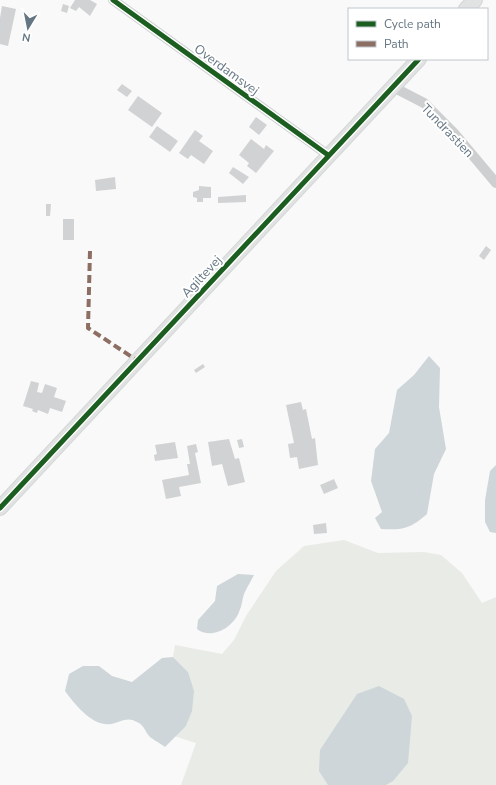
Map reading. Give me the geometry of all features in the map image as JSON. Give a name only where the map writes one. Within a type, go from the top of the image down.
[{"type":"street","name":"Overdamsvej","points":[[113,0],[328,155]]},
{"type":"street","points":[[467,8],[475,0]]},
{"type":"street","name":"Agiltevej","points":[[0,508],[418,60]]},
{"type":"street","name":"Tundrastien","points":[[393,87],[424,103],[454,133],[496,184]]},
{"type":"shaded area","points":[[429,356],[440,368],[439,407],[446,449],[434,474],[427,514],[416,523],[406,528],[381,529],[375,518],[382,512],[371,481],[375,449],[389,433],[397,390],[414,375]]},
{"type":"shaded area","points":[[496,465],[496,533],[490,532],[485,522],[485,500],[490,471]]},
{"type":"shaded area","points":[[344,540],[378,553],[424,552],[441,555],[462,573],[482,603],[496,597],[496,785],[181,785],[196,743],[174,736],[186,726],[192,710],[188,672],[173,657],[175,645],[222,654],[234,640],[246,616],[276,571],[304,546]]},
{"type":"shaded area","points":[[238,574],[254,575],[244,594],[241,608],[236,618],[227,627],[215,633],[203,632],[197,629],[198,620],[215,601],[217,586]]},
{"type":"shaded area","points":[[173,657],[188,672],[194,691],[192,711],[186,726],[165,747],[149,736],[139,723],[133,720],[127,719],[111,724],[97,722],[84,713],[65,691],[69,674],[83,666],[99,666],[112,676],[132,682],[162,658]]},
{"type":"shaded area","points":[[379,686],[404,699],[412,716],[408,763],[393,781],[386,785],[328,785],[319,771],[320,750],[357,694]]},
{"type":"building","points":[[75,0],[90,0],[97,4],[90,16],[79,7],[76,11],[70,8]]},
{"type":"building","points":[[63,4],[69,6],[67,13],[61,11]]},
{"type":"building","points":[[2,6],[16,9],[8,46],[0,44],[0,18]]},
{"type":"building","points":[[122,84],[132,91],[127,97],[117,90]]},
{"type":"building","points":[[138,96],[162,113],[152,127],[128,110]]},
{"type":"building","points":[[256,117],[267,125],[259,135],[249,127]]},
{"type":"building","points":[[157,126],[178,141],[170,152],[149,137]]},
{"type":"building","points":[[195,130],[203,136],[199,141],[213,151],[204,164],[191,155],[188,159],[179,153]]},
{"type":"building","points":[[251,139],[264,149],[266,145],[274,151],[256,173],[247,166],[249,163],[239,155]]},
{"type":"building","points":[[233,167],[249,177],[243,184],[229,173]]},
{"type":"building","points":[[115,177],[116,189],[96,191],[95,180]]},
{"type":"building","points":[[199,186],[211,187],[211,198],[203,198],[203,202],[197,202],[197,198],[193,197],[193,192],[199,190]]},
{"type":"building","points":[[246,195],[246,202],[218,203],[218,197]]},
{"type":"building","points":[[46,204],[51,204],[50,216],[46,216]]},
{"type":"building","points":[[63,219],[74,219],[74,240],[63,240]]},
{"type":"building","points":[[486,246],[491,250],[484,260],[479,256]]},
{"type":"building","points":[[203,364],[205,367],[196,373],[194,370]]},
{"type":"building","points":[[31,381],[39,383],[37,392],[42,393],[45,384],[57,388],[54,397],[66,401],[62,412],[50,408],[48,414],[38,410],[37,413],[32,411],[33,409],[23,406]]},
{"type":"building","points":[[301,402],[303,410],[306,409],[312,439],[315,438],[318,465],[299,469],[297,457],[290,458],[288,444],[294,443],[286,405]]},
{"type":"building","points":[[229,439],[235,459],[239,458],[245,482],[228,486],[222,464],[212,466],[208,442]]},
{"type":"building","points":[[242,439],[244,447],[239,448],[237,440]]},
{"type":"building","points":[[175,442],[178,458],[155,461],[154,455],[157,454],[155,445]]},
{"type":"building","points":[[196,444],[198,452],[195,453],[201,483],[179,487],[181,496],[166,499],[162,480],[189,475],[187,464],[190,464],[187,446]]},
{"type":"building","points":[[334,479],[338,488],[324,494],[320,485]]},
{"type":"building","points":[[326,523],[327,533],[314,534],[313,525]]},
{"type":"marked path","points":[[90,251],[88,328],[138,361]]},
{"type":"cycle path","points":[[113,0],[328,155]]},
{"type":"cycle path","points":[[0,508],[418,60]]}]
